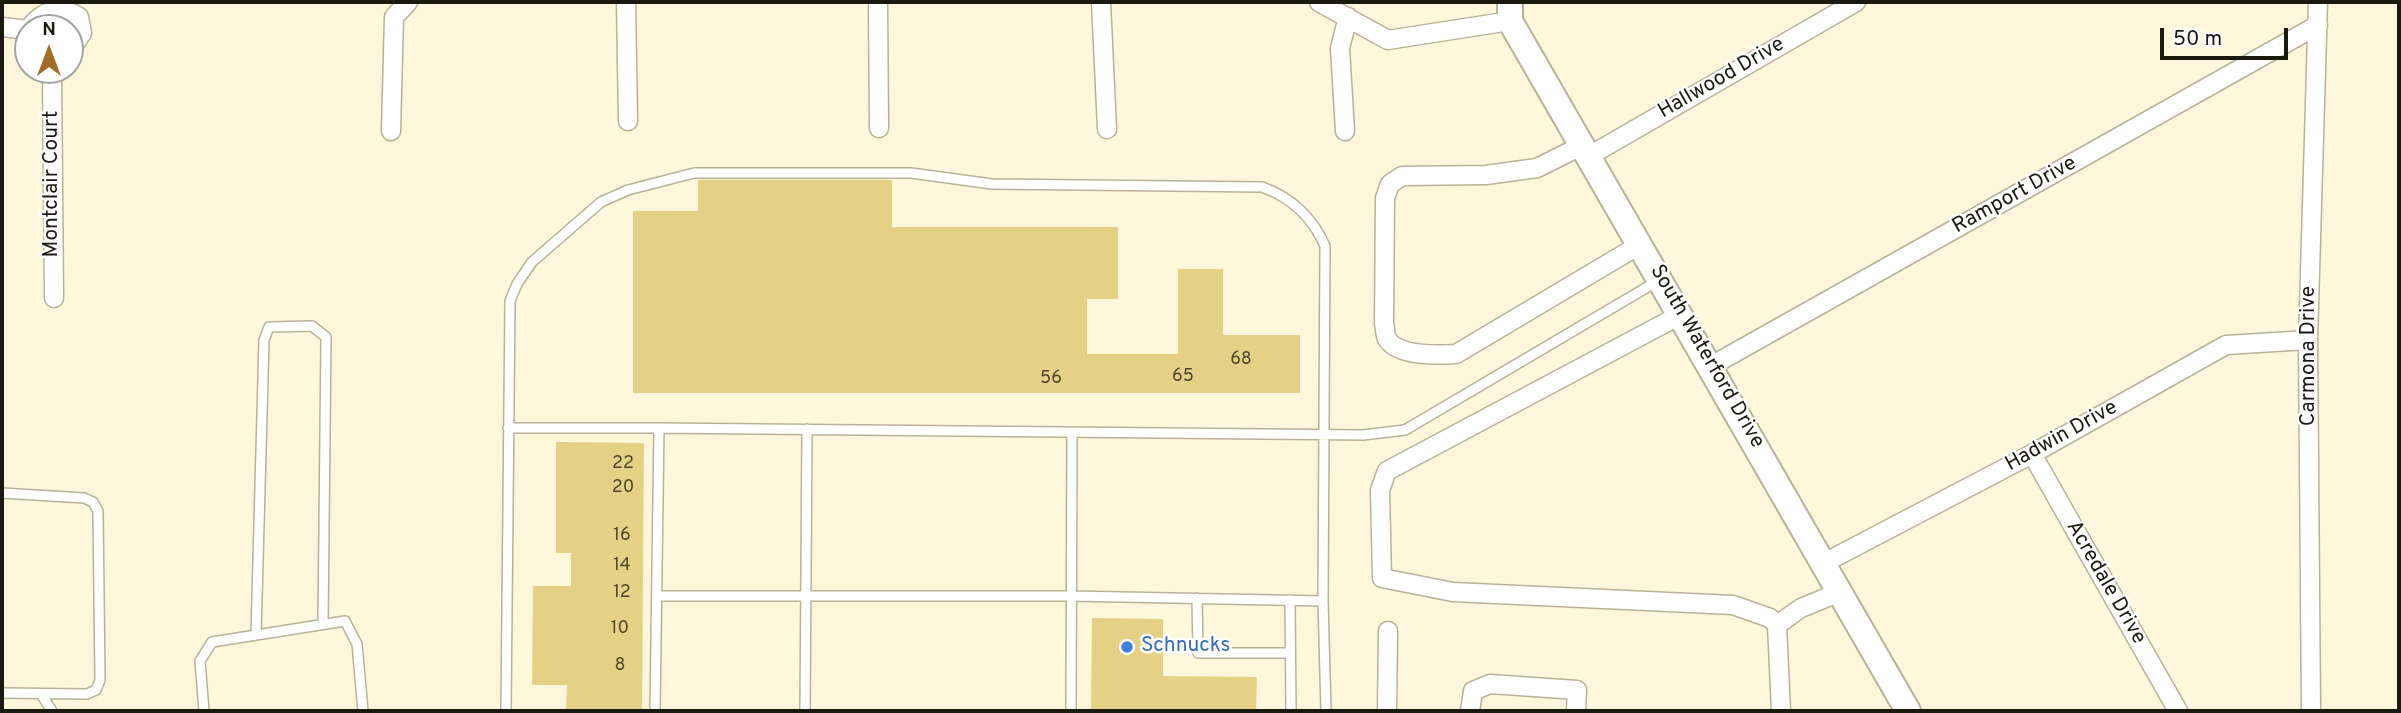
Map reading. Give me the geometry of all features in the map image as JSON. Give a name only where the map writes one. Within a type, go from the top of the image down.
[{"type":"street","points":[[391,131],[394,17],[408,2]]},
{"type":"street","points":[[626,2],[628,121]]},
{"type":"street","points":[[878,2],[879,128]]},
{"type":"street","points":[[1101,2],[1107,129]]},
{"type":"street","points":[[1319,2],[1388,40],[1510,11]]},
{"type":"street","name":"Hallwood Drive","points":[[1641,244],[1456,354],[1433,355],[1412,351],[1396,347],[1387,339],[1384,323],[1385,198],[1390,184],[1402,176],[1486,175],[1536,167],[1586,150],[1856,2]]},
{"type":"street","name":"Carmona Drive","points":[[2311,711],[2308,340],[2318,2]]},
{"type":"street","points":[[45,14],[50,10],[66,9],[74,14]]},
{"type":"street","name":"South Waterford Drive","points":[[1510,11],[1586,150],[1908,711]]},
{"type":"street","points":[[1345,131],[1340,48],[1348,18]]},
{"type":"street","name":"Ramport Drive","points":[[1711,366],[2318,25]]},
{"type":"street","name":"Montclair Court","points":[[52,84],[54,298]]},
{"type":"street","points":[[1682,314],[1387,471],[1380,490],[1382,578],[1453,592],[1733,605],[1770,618],[1777,625],[1780,711]]},
{"type":"street","name":"Hadwin Drive","points":[[1824,563],[2032,454],[2226,345],[2308,340]]},
{"type":"street","name":"Acredale Drive","points":[[2032,454],[2178,711]]},
{"type":"street","points":[[1777,625],[1801,608],[1840,592]]},
{"type":"street","points":[[1387,711],[1388,631]]},
{"type":"street","points":[[1470,711],[1473,691],[1490,684],[1577,690],[1576,711]]},
{"type":"lane","points":[[506,711],[510,301],[517,284],[532,262],[601,202],[628,190],[694,173],[911,173],[992,184],[1262,187],[1287,198],[1318,229],[1325,246],[1323,601],[1326,711]]},
{"type":"lane","points":[[508,428],[1363,435],[1405,430],[1661,279]]},
{"type":"lane","points":[[256,635],[259,435],[264,340],[269,327],[312,326],[326,337],[328,381],[323,624]]},
{"type":"lane","points":[[655,711],[659,428]]},
{"type":"lane","points":[[805,711],[807,429]]},
{"type":"lane","points":[[1071,711],[1072,432]]},
{"type":"lane","points":[[2,493],[84,498],[93,502],[98,511],[100,680],[96,690],[87,694],[2,693]]},
{"type":"lane","points":[[657,596],[1072,596],[1323,601]]},
{"type":"lane","points":[[1196,598],[1198,653],[1290,653]]},
{"type":"lane","points":[[1290,600],[1290,711]]},
{"type":"lane","points":[[204,711],[200,661],[212,642],[345,621],[357,644],[363,711]]},
{"type":"lane","points":[[41,694],[52,711]]},
{"type":"building","points":[[698,180],[892,180],[892,227],[1118,227],[1118,299],[1087,299],[1087,354],[1178,354],[1178,269],[1223,269],[1223,335],[1300,335],[1300,393],[633,393],[633,211],[698,211]]},
{"type":"building","points":[[556,442],[644,443],[642,711],[566,711],[567,685],[532,685],[533,586],[571,586],[571,553],[556,553]]},
{"type":"building","name":"Schnucks","points":[[1092,618],[1163,619],[1163,676],[1257,677],[1256,711],[1091,711]]},
{"type":"place","name":"Schnucks","points":[[1127,647]]}]
